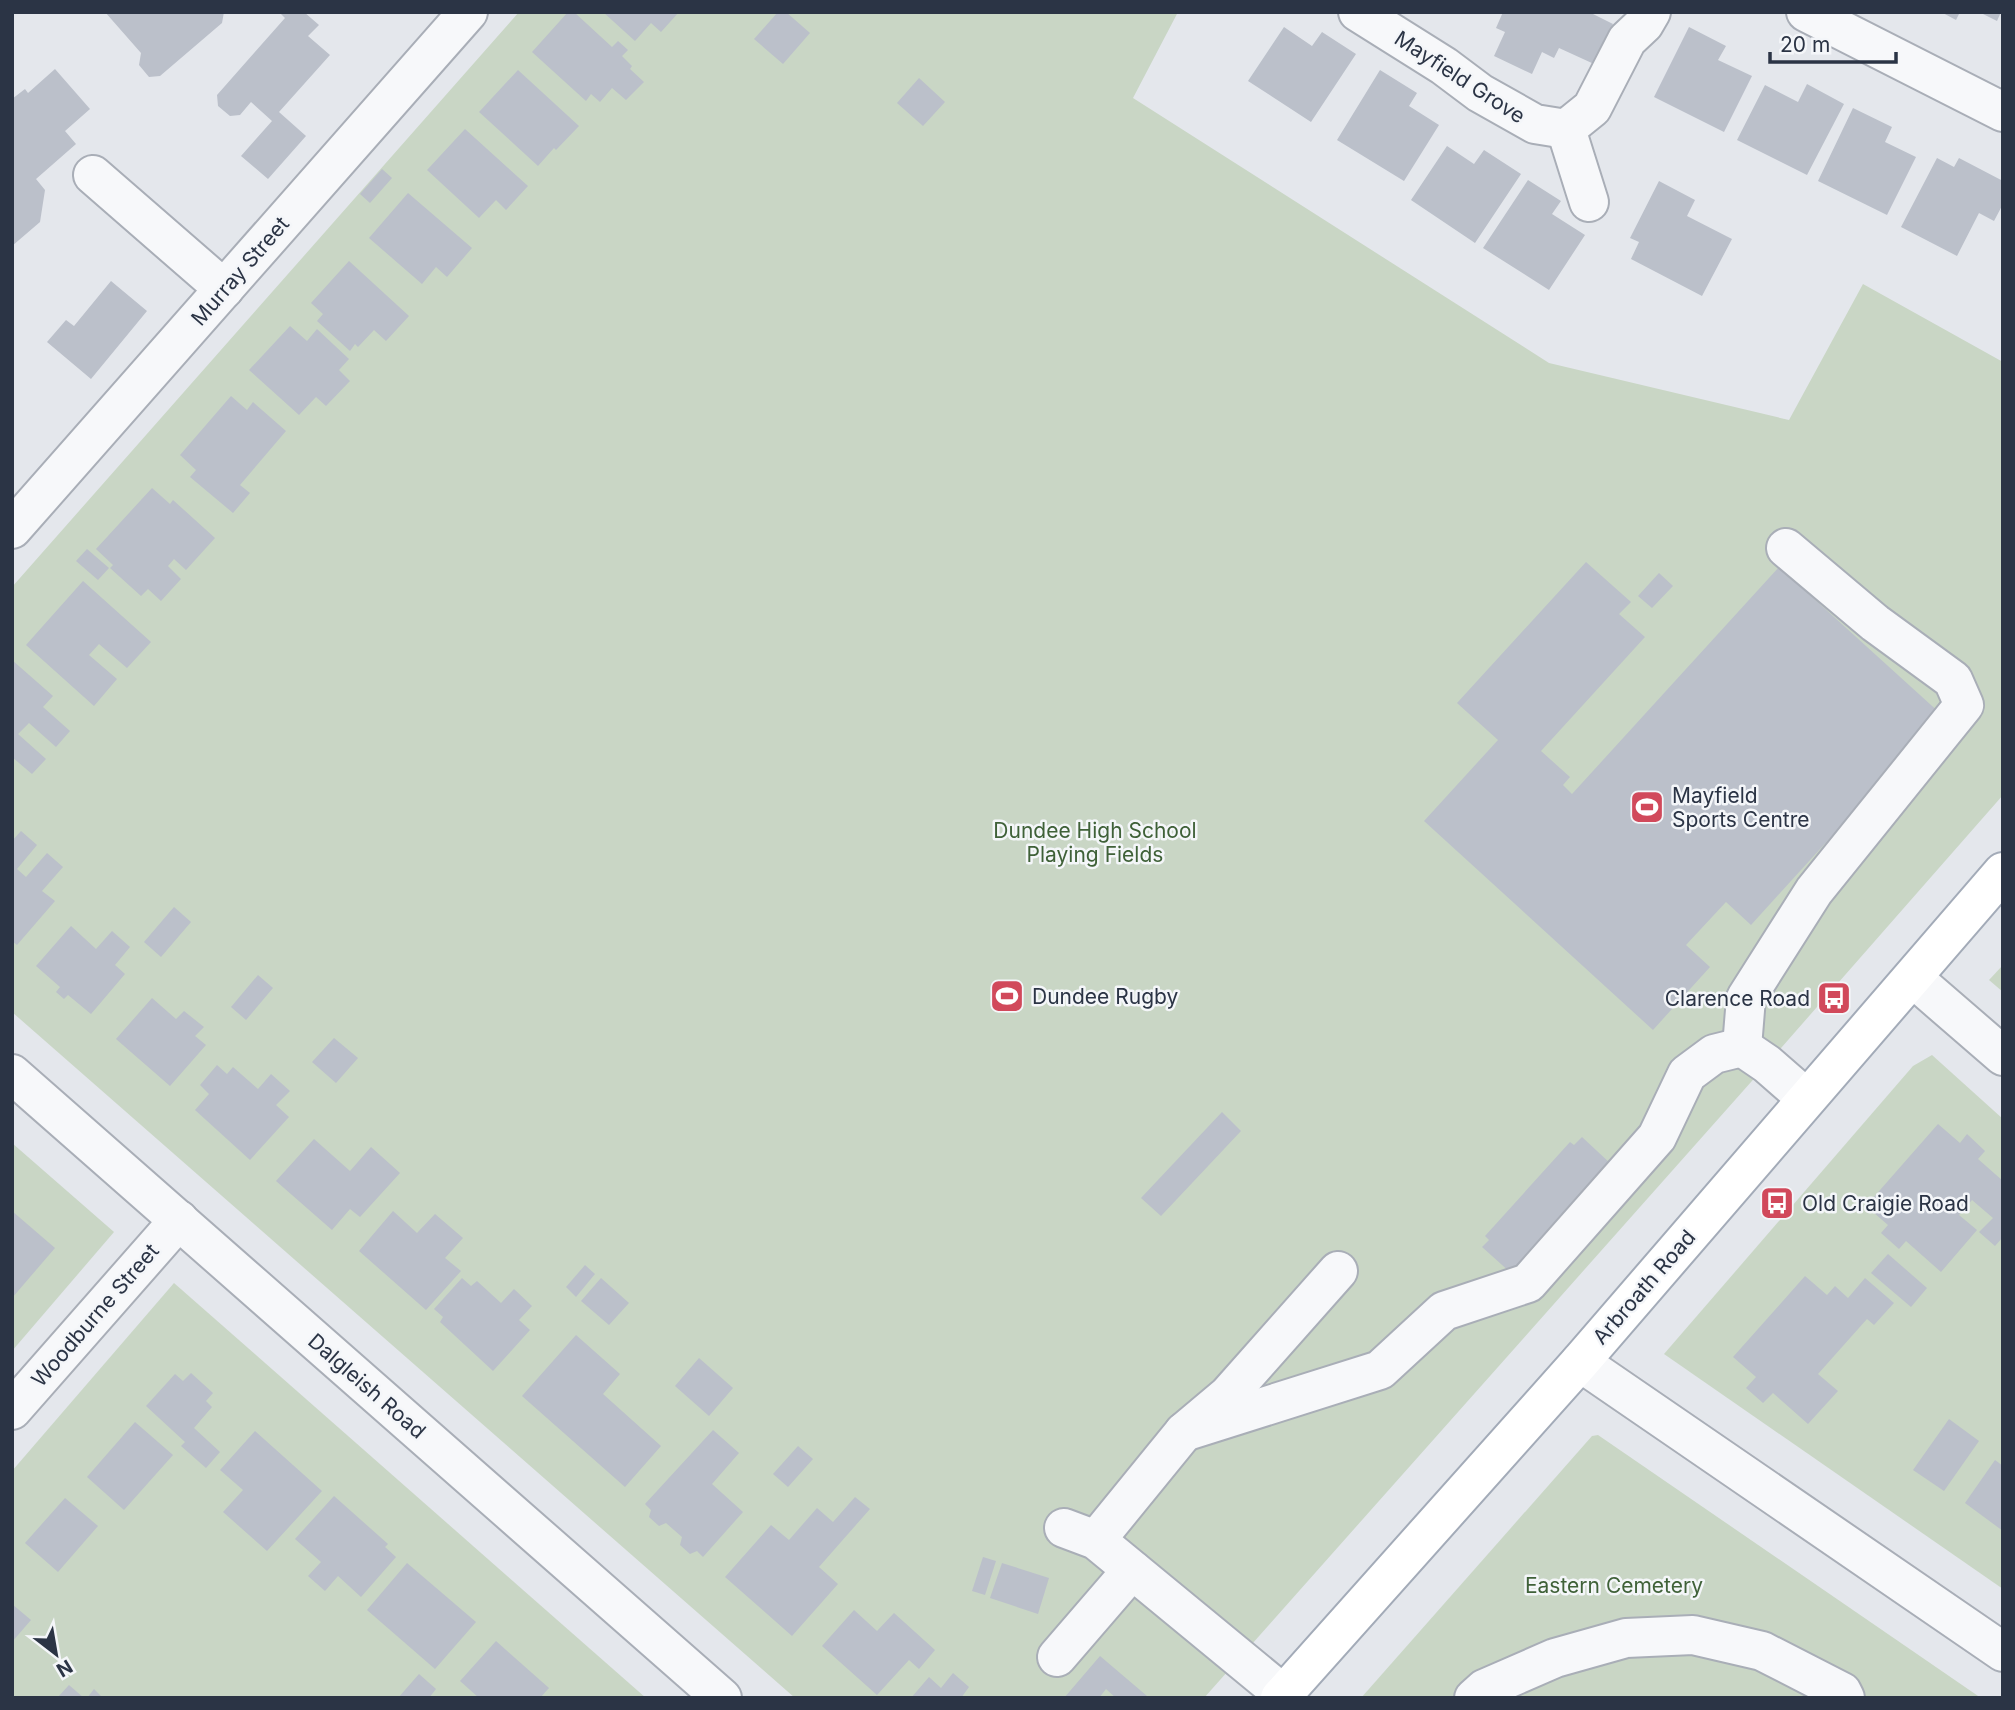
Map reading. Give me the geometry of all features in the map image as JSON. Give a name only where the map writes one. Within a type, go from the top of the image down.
[{"type":"main road","name":"Arbroath Road","points":[[1281,1696],[1580,1362],[2003,872]]},
{"type":"street","name":"Murray Street","points":[[12,529],[468,12]]},
{"type":"street","name":"Mayfield Grove","points":[[1358,12],[1444,66],[1480,93],[1535,124],[1566,129]]},
{"type":"street","points":[[1806,12],[2003,112]]},
{"type":"street","points":[[1589,202],[1566,129],[1592,108],[1627,40],[1647,18]]},
{"type":"street","points":[[93,175],[224,289]]},
{"type":"street","points":[[1742,1047],[1746,998],[1814,891],[1964,705],[1953,680],[1875,623],[1786,548]]},
{"type":"street","points":[[1913,978],[2003,1056]]},
{"type":"street","points":[[1184,1432],[1380,1370],[1444,1311],[1528,1283],[1657,1138],[1687,1074],[1714,1054],[1742,1047],[1768,1064],[1806,1098]]},
{"type":"street","name":"Dalgleish Road","points":[[12,1074],[722,1698]]},
{"type":"street","name":"Woodburne Street","points":[[12,1410],[179,1220]]},
{"type":"street","points":[[1281,1696],[1132,1570],[1080,1534],[1184,1432],[1228,1395],[1338,1271]]},
{"type":"street","points":[[1580,1362],[2003,1652]]},
{"type":"street","points":[[1057,1657],[1132,1570]]},
{"type":"street","points":[[1474,1698],[1484,1689],[1555,1658],[1626,1639],[1693,1635],[1762,1651],[1846,1696]]},
{"type":"green space","name":"Dundee High School Playing Fields","points":[[519,12],[1178,12],[1133,98],[1549,363],[1789,420],[1863,284],[2003,362],[2003,795],[1204,1698],[795,1698],[12,1012],[12,587]]},
{"type":"green space","points":[[2003,965],[2003,992],[1989,980]]},
{"type":"green space","points":[[1932,1055],[2003,1119],[2003,1589],[1664,1354],[1913,1066]]},
{"type":"green space","points":[[12,1143],[114,1232],[12,1351]]},
{"type":"green space","points":[[174,1283],[646,1698],[12,1698],[12,1471]]},
{"type":"green space","name":"Eastern Cemetery","points":[[1598,1435],[1981,1698],[1361,1698],[1592,1436]]},
{"type":"building","points":[[105,12],[224,12],[222,23],[160,76],[149,77],[139,65],[141,53]]},
{"type":"building","points":[[279,12],[304,12],[319,25],[308,36],[330,55],[279,112],[306,136],[268,179],[241,156],[272,121],[251,102],[240,115],[230,116],[218,106],[217,95],[285,18]]},
{"type":"building","points":[[568,12],[574,12],[612,47],[618,41],[628,50],[622,56],[632,66],[630,69],[644,82],[626,100],[612,88],[600,102],[591,94],[586,101],[532,52]]},
{"type":"building","points":[[603,12],[679,12],[661,32],[651,23],[635,41]]},
{"type":"building","points":[[778,12],[786,12],[810,33],[783,64],[754,39]]},
{"type":"building","points":[[1503,12],[1589,12],[1613,24],[1594,64],[1559,48],[1554,58],[1542,52],[1532,74],[1494,56],[1505,32],[1496,28]]},
{"type":"building","points":[[1941,12],[1960,12],[1956,20]]},
{"type":"building","points":[[1979,12],[2001,12],[1997,21]]},
{"type":"building","points":[[1284,27],[1312,46],[1322,32],[1356,54],[1311,122],[1248,81]]},
{"type":"building","points":[[1689,27],[1726,46],[1718,60],[1752,76],[1724,132],[1654,97]]},
{"type":"building","points":[[55,69],[90,109],[65,131],[76,144],[36,179],[45,190],[40,222],[12,246],[12,99],[25,89],[28,93]]},
{"type":"building","points":[[518,70],[579,126],[538,166],[479,112]]},
{"type":"building","points":[[1380,70],[1417,93],[1409,106],[1439,125],[1404,181],[1337,140]]},
{"type":"building","points":[[919,78],[945,102],[923,126],[897,103]]},
{"type":"building","points":[[1807,84],[1844,104],[1807,175],[1737,140],[1765,85],[1798,102]]},
{"type":"building","points":[[1853,108],[1892,127],[1885,142],[1916,157],[1887,215],[1818,181]]},
{"type":"building","points":[[465,129],[528,186],[506,210],[496,200],[479,218],[427,170]]},
{"type":"building","points":[[1447,146],[1474,164],[1484,150],[1521,174],[1475,243],[1411,200]]},
{"type":"building","points":[[1937,158],[1954,167],[1959,158],[2003,181],[2003,204],[1994,221],[1979,213],[1957,256],[1901,227]]},
{"type":"building","points":[[382,169],[392,178],[370,203],[360,194]]},
{"type":"building","points":[[1528,180],[1561,201],[1552,214],[1585,235],[1549,290],[1483,248]]},
{"type":"building","points":[[1659,181],[1695,200],[1687,216],[1732,239],[1702,296],[1631,259],[1639,242],[1630,238]]},
{"type":"building","points":[[408,193],[472,248],[447,277],[436,267],[422,284],[369,238]]},
{"type":"building","points":[[349,261],[409,316],[386,341],[374,330],[358,347],[355,344],[350,351],[317,321],[323,314],[311,303]]},
{"type":"building","points":[[111,281],[147,311],[91,379],[47,342],[66,320],[74,326]]},
{"type":"building","points":[[290,326],[307,341],[317,329],[349,359],[339,370],[350,381],[326,406],[316,397],[299,415],[249,370]]},
{"type":"building","points":[[231,396],[247,410],[253,402],[286,431],[240,485],[250,493],[233,513],[190,477],[196,470],[180,455]]},
{"type":"building","points":[[152,488],[170,504],[173,500],[215,538],[186,570],[174,559],[168,566],[181,579],[161,601],[148,589],[141,596],[110,568],[113,565],[96,549]]},
{"type":"building","points":[[87,549],[109,568],[98,580],[76,561]]},
{"type":"building","name":"Mayfield Sports Centre","points":[[1586,562],[1631,602],[1619,614],[1645,637],[1541,751],[1570,777],[1563,785],[1572,794],[1779,567],[1942,715],[1751,925],[1726,902],[1686,945],[1710,967],[1653,1030],[1424,821],[1498,740],[1457,703]]},
{"type":"building","points":[[1659,573],[1673,586],[1652,608],[1638,596]]},
{"type":"building","points":[[83,581],[151,642],[127,668],[99,644],[89,655],[117,679],[94,706],[26,645]]},
{"type":"building","points":[[12,660],[53,696],[43,707],[70,731],[56,747],[29,723],[18,734],[46,759],[32,774],[12,757]]},
{"type":"building","points":[[21,831],[37,845],[17,869],[26,877],[47,853],[63,867],[42,891],[55,901],[17,945],[12,941],[12,841]]},
{"type":"building","points":[[174,907],[191,922],[161,957],[144,942]]},
{"type":"building","points":[[71,926],[96,949],[112,931],[130,947],[115,965],[125,974],[91,1014],[68,995],[64,999],[56,992],[60,987],[36,966]]},
{"type":"building","points":[[258,975],[273,988],[246,1020],[231,1007]]},
{"type":"building","points":[[152,998],[176,1019],[184,1011],[204,1027],[195,1036],[206,1045],[170,1086],[116,1039]]},
{"type":"building","points":[[334,1038],[358,1058],[336,1083],[312,1062]]},
{"type":"building","points":[[217,1065],[227,1074],[233,1067],[258,1089],[271,1074],[290,1091],[276,1105],[289,1117],[250,1160],[195,1110],[209,1094],[200,1085]]},
{"type":"building","points":[[1222,1112],[1241,1131],[1161,1216],[1141,1198]]},
{"type":"building","points":[[1938,1124],[1960,1143],[1967,1134],[1985,1151],[1978,1159],[2003,1181],[2003,1237],[1995,1246],[1979,1232],[1993,1218],[1972,1200],[1959,1215],[1977,1230],[1941,1272],[1906,1241],[1899,1249],[1881,1233],[1888,1225],[1866,1206]]},
{"type":"building","points":[[1582,1137],[1611,1164],[1511,1273],[1482,1247],[1489,1240],[1485,1236],[1570,1142],[1574,1145]]},
{"type":"building","points":[[314,1139],[350,1171],[371,1147],[400,1173],[360,1217],[350,1209],[332,1230],[276,1181]]},
{"type":"building","points":[[12,1211],[55,1248],[12,1298]]},
{"type":"building","points":[[393,1211],[417,1233],[435,1214],[463,1238],[445,1258],[461,1271],[426,1310],[359,1251]]},
{"type":"building","points":[[1888,1254],[1927,1288],[1911,1307],[1871,1273]]},
{"type":"building","points":[[585,1265],[595,1274],[576,1297],[566,1287]]},
{"type":"building","points":[[1805,1276],[1827,1295],[1835,1286],[1848,1298],[1865,1278],[1894,1303],[1874,1325],[1867,1319],[1818,1374],[1838,1391],[1808,1424],[1773,1393],[1763,1403],[1746,1388],[1756,1377],[1733,1357]]},
{"type":"building","points":[[462,1278],[471,1286],[477,1281],[501,1303],[514,1289],[532,1306],[519,1320],[530,1330],[493,1371],[440,1322],[443,1317],[434,1309]]},
{"type":"building","points":[[601,1278],[629,1303],[609,1325],[581,1301]]},
{"type":"building","points":[[576,1335],[620,1374],[603,1394],[661,1446],[625,1487],[522,1396]]},
{"type":"building","points":[[699,1358],[733,1388],[709,1416],[675,1386]]},
{"type":"building","points":[[191,1373],[213,1393],[206,1401],[212,1407],[194,1428],[220,1452],[206,1468],[181,1446],[185,1442],[146,1406],[175,1374],[183,1381]]},
{"type":"building","points":[[1949,1419],[1979,1441],[1944,1491],[1913,1470]]},
{"type":"building","points":[[135,1422],[173,1455],[124,1510],[87,1477]]},
{"type":"building","points":[[713,1430],[739,1453],[712,1484],[743,1512],[703,1557],[697,1551],[690,1554],[680,1545],[682,1537],[666,1523],[659,1526],[649,1517],[651,1510],[645,1504]]},
{"type":"building","points":[[255,1431],[322,1491],[267,1551],[223,1512],[243,1490],[220,1470]]},
{"type":"building","points":[[798,1446],[813,1459],[788,1487],[773,1474]]},
{"type":"building","points":[[1995,1460],[2003,1466],[2003,1531],[1965,1503]]},
{"type":"building","points":[[334,1496],[388,1544],[385,1547],[396,1557],[361,1597],[338,1576],[325,1591],[308,1576],[321,1562],[295,1539]]},
{"type":"building","points":[[855,1497],[870,1509],[819,1567],[838,1584],[792,1636],[725,1577],[771,1525],[789,1540],[817,1508],[833,1522]]},
{"type":"building","points":[[65,1498],[98,1526],[58,1572],[25,1543]]},
{"type":"building","points":[[983,1557],[996,1561],[985,1595],[972,1591]]},
{"type":"building","points":[[407,1563],[476,1622],[435,1669],[367,1610]]},
{"type":"building","points":[[1002,1563],[1049,1578],[1038,1614],[990,1598]]},
{"type":"building","points":[[12,1604],[31,1620],[12,1642]]},
{"type":"building","points":[[854,1610],[877,1631],[894,1613],[935,1650],[919,1669],[909,1660],[877,1695],[822,1646]]},
{"type":"building","points":[[496,1641],[549,1688],[540,1698],[479,1698],[460,1681]]},
{"type":"building","points":[[1100,1656],[1147,1696],[1146,1698],[1116,1698],[1106,1689],[1099,1698],[1064,1698]]},
{"type":"building","points":[[953,1673],[969,1687],[961,1698],[911,1698],[929,1677],[941,1688]]},
{"type":"building","points":[[419,1674],[436,1689],[429,1698],[398,1698]]},
{"type":"building","points":[[69,1685],[84,1698],[57,1698]]},
{"type":"building","points":[[94,1689],[103,1698],[87,1698]]},
{"type":"place","name":"Mayfield Sports Centre","points":[[1647,807]]},
{"type":"place","name":"Dundee Rugby","points":[[1007,996]]},
{"type":"place","name":"Clarence Road","points":[[1834,998]]},
{"type":"place","name":"Old Craigie Road","points":[[1777,1203]]}]
